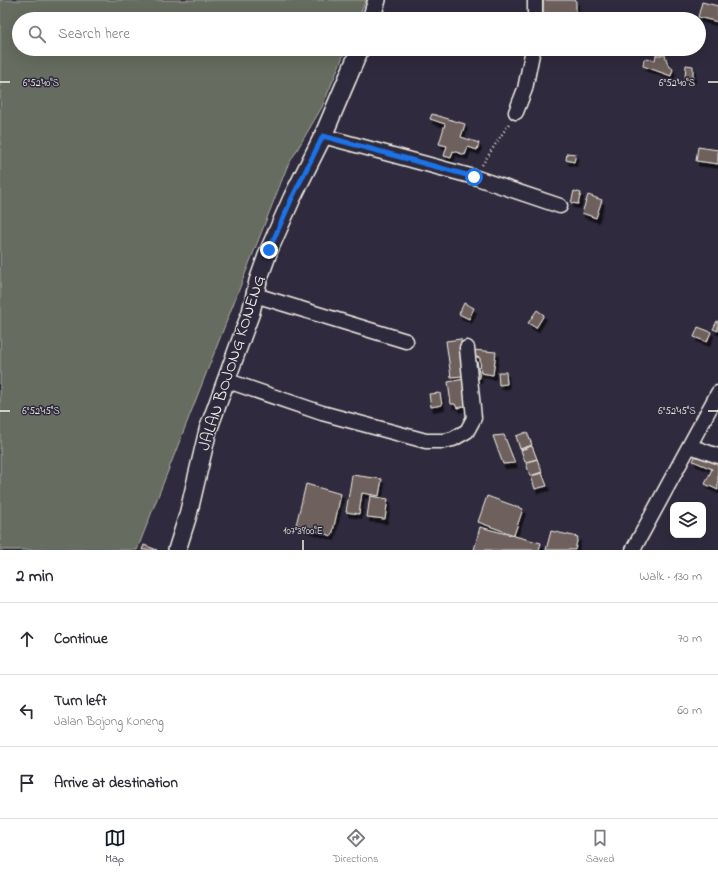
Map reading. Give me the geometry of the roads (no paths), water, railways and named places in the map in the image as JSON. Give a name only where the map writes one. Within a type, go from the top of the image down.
[{"type":"street","points":[[373,12],[377,0]]},
{"type":"street","points":[[535,0],[535,12]]},
{"type":"street","name":"JALAN BOJONG KONENG","points":[[178,550],[188,515],[208,430],[251,312],[269,250],[292,198],[323,136],[357,56]]},
{"type":"street","points":[[516,112],[525,89],[531,56]]},
{"type":"street","points":[[323,136],[474,177],[560,206]]},
{"type":"street","points":[[255,295],[406,341]]},
{"type":"street","points":[[225,380],[322,413],[426,441],[444,441],[452,439],[467,431],[474,418],[467,348]]},
{"type":"street","points":[[633,550],[718,393]]},
{"type":"street","points":[[690,446],[718,456]]}]
